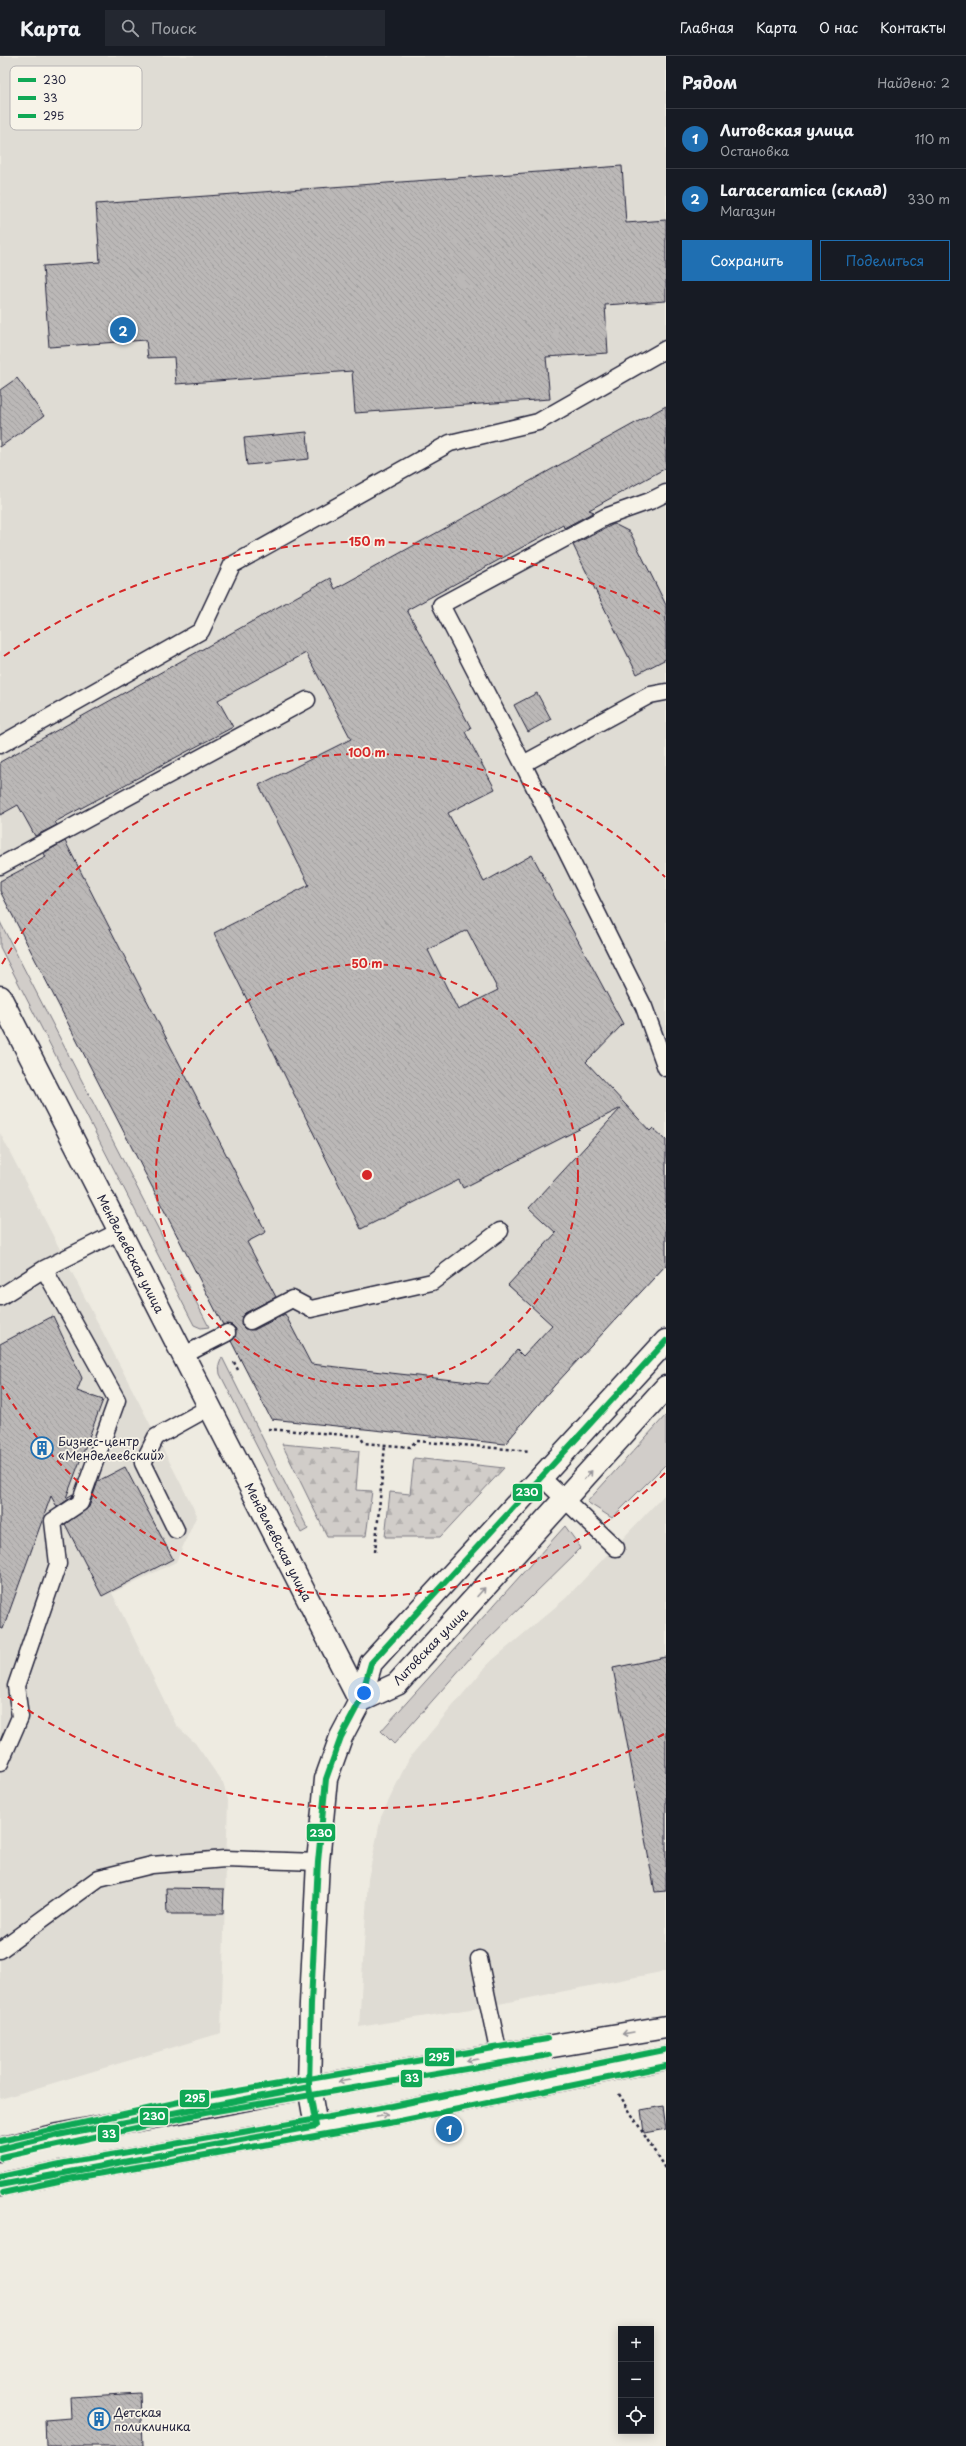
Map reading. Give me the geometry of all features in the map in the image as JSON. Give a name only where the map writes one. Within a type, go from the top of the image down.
[{"type":"street","name":"Менделеевская улица","points":[[0,996],[360,1700]]},
{"type":"street","points":[[316,2126],[309,2087],[318,1862],[326,1779],[340,1737],[360,1700],[371,1663],[666,1341]]},
{"type":"street","name":"Литовская улица","points":[[360,1700],[397,1684],[666,1387]]},
{"type":"street","points":[[0,2149],[58,2134],[309,2087],[666,2026]]},
{"type":"street","points":[[0,2185],[316,2126],[393,2114],[666,2058]]},
{"type":"lane","points":[[0,745],[201,631],[232,565],[450,443],[538,422],[666,350]]},
{"type":"lane","points":[[666,492],[650,501],[605,517],[441,605],[523,764],[644,1007],[666,1068]]},
{"type":"lane","points":[[523,764],[650,695],[666,692]]},
{"type":"lane","points":[[0,866],[307,700]]},
{"type":"lane","points":[[0,1297],[44,1269],[120,1231]]},
{"type":"lane","points":[[250,1321],[292,1299],[311,1309],[432,1282],[500,1232]]},
{"type":"lane","points":[[0,1763],[20,1717],[16,1686],[58,1564],[53,1521],[80,1503],[117,1400],[44,1269]]},
{"type":"lane","points":[[184,1356],[227,1333]]},
{"type":"lane","points":[[176,1530],[143,1463],[156,1438],[210,1407]]},
{"type":"lane","points":[[541,1477],[616,1548]]},
{"type":"lane","points":[[0,1950],[99,1878],[152,1865],[225,1860],[318,1862]]},
{"type":"lane","points":[[479,1959],[500,2055]]},
{"type":"path","points":[[234,1362],[238,1370]]},
{"type":"path","points":[[268,1429],[360,1436],[364,1443],[410,1448],[416,1441],[530,1451]]},
{"type":"path","points":[[375,1552],[385,1445]]},
{"type":"path","points":[[618,2092],[666,2170]]},
{"type":"shaded area","points":[[0,56],[666,56],[666,1265],[554,1386],[505,1444],[271,1419],[0,891]]},
{"type":"shaded area","points":[[0,1133],[197,1515],[176,1562],[112,1593],[176,1725],[195,1743],[223,1783],[228,1800],[221,2033],[0,2099]]},
{"type":"shaded area","points":[[666,1493],[666,1971],[489,2006],[359,2027],[368,1879],[381,1817],[409,1758],[489,1663],[566,1598]]},
{"type":"green space","points":[[0,922],[209,1327],[201,1328],[194,1325],[0,947]]},
{"type":"green space","points":[[222,1357],[308,1529],[301,1533],[220,1374],[219,1365]]},
{"type":"green space","points":[[666,1415],[666,1464],[612,1518],[587,1502]]},
{"type":"green space","points":[[282,1444],[359,1451],[356,1490],[372,1491],[366,1536],[327,1536]]},
{"type":"green space","points":[[414,1458],[504,1468],[440,1537],[385,1537],[390,1492],[410,1494]]},
{"type":"green space","points":[[565,1526],[581,1548],[479,1648],[394,1744],[381,1731]]},
{"type":"building","points":[[622,166],[626,223],[666,220],[666,301],[605,305],[608,353],[546,357],[550,399],[355,413],[352,371],[176,384],[174,357],[148,358],[146,340],[49,347],[43,266],[100,262],[96,204]]},
{"type":"building","points":[[17,378],[44,416],[0,447],[0,390]]},
{"type":"building","points":[[666,406],[666,468],[589,510],[594,512],[564,528],[563,525],[407,610],[471,728],[465,732],[495,789],[448,813],[484,882],[532,855],[623,1024],[586,1062],[650,1131],[653,1128],[666,1140],[666,1265],[554,1386],[505,1444],[271,1419],[231,1341],[235,1338],[236,1329],[232,1325],[223,1325],[0,891],[0,881],[46,857],[44,853],[65,841],[266,1232],[247,1242],[276,1297],[242,1316],[241,1325],[245,1329],[254,1330],[285,1314],[311,1364],[488,1384],[517,1350],[523,1356],[552,1325],[508,1285],[556,1233],[529,1208],[621,1108],[463,1188],[459,1180],[361,1229],[214,933],[309,885],[259,785],[351,739],[306,653],[218,700],[233,727],[55,822],[57,825],[35,836],[18,805],[0,815],[0,762],[330,578],[335,589]],"holes":[[[467,930],[498,990],[458,1010],[428,950]]]},
{"type":"building","points":[[307,432],[309,459],[247,465],[244,438]]},
{"type":"building","points":[[614,524],[630,532],[666,605],[666,659],[637,674],[573,545]]},
{"type":"building","points":[[537,693],[551,719],[528,732],[514,705]]},
{"type":"building","name":"Бизнес-центр «Менделеевский»","points":[[53,1316],[82,1378],[77,1391],[103,1400],[66,1498],[73,1494],[72,1497],[57,1507],[51,1496],[3,1629],[0,1628],[0,1344]]},
{"type":"building","points":[[125,1467],[173,1559],[102,1596],[65,1524],[89,1507],[98,1481]]},
{"type":"building","points":[[666,1657],[666,1891],[655,1892],[613,1668]]},
{"type":"building","points":[[166,1888],[224,1889],[223,1914],[167,1914]]},
{"type":"building","points":[[663,2106],[666,2129],[644,2133],[641,2110]]},
{"type":"building","name":"Детская поликлиника","points":[[140,2393],[142,2446],[46,2446],[45,2420],[71,2418],[70,2397]]},
{"type":"transit line","name":"230","points":[[0,2185],[316,2126],[309,2087],[311,2003],[318,1862],[326,1779],[341,1737],[360,1701],[371,1663],[666,1341]]},
{"type":"transit line","name":"295","points":[[0,2141],[202,2097],[547,2039]]},
{"type":"transit line","name":"295","points":[[0,2177],[65,2163],[392,2106],[664,2050]]},
{"type":"transit line","name":"33","points":[[2,2157],[205,2113],[549,2055]]},
{"type":"transit line","name":"33","points":[[2,2193],[68,2179],[395,2122],[666,2066]]},
{"type":"transit line","name":"230","points":[[0,2149],[58,2135],[309,2087]]},
{"type":"place","name":"Laraceramica (склад)","points":[[123,330]]},
{"type":"place","name":"Бизнес-центр «Менделеевский»","points":[[42,1448]]},
{"type":"place","name":"Литовская улица","points":[[449,2129]]},
{"type":"place","name":"Детская поликлиника","points":[[99,2419]]}]
